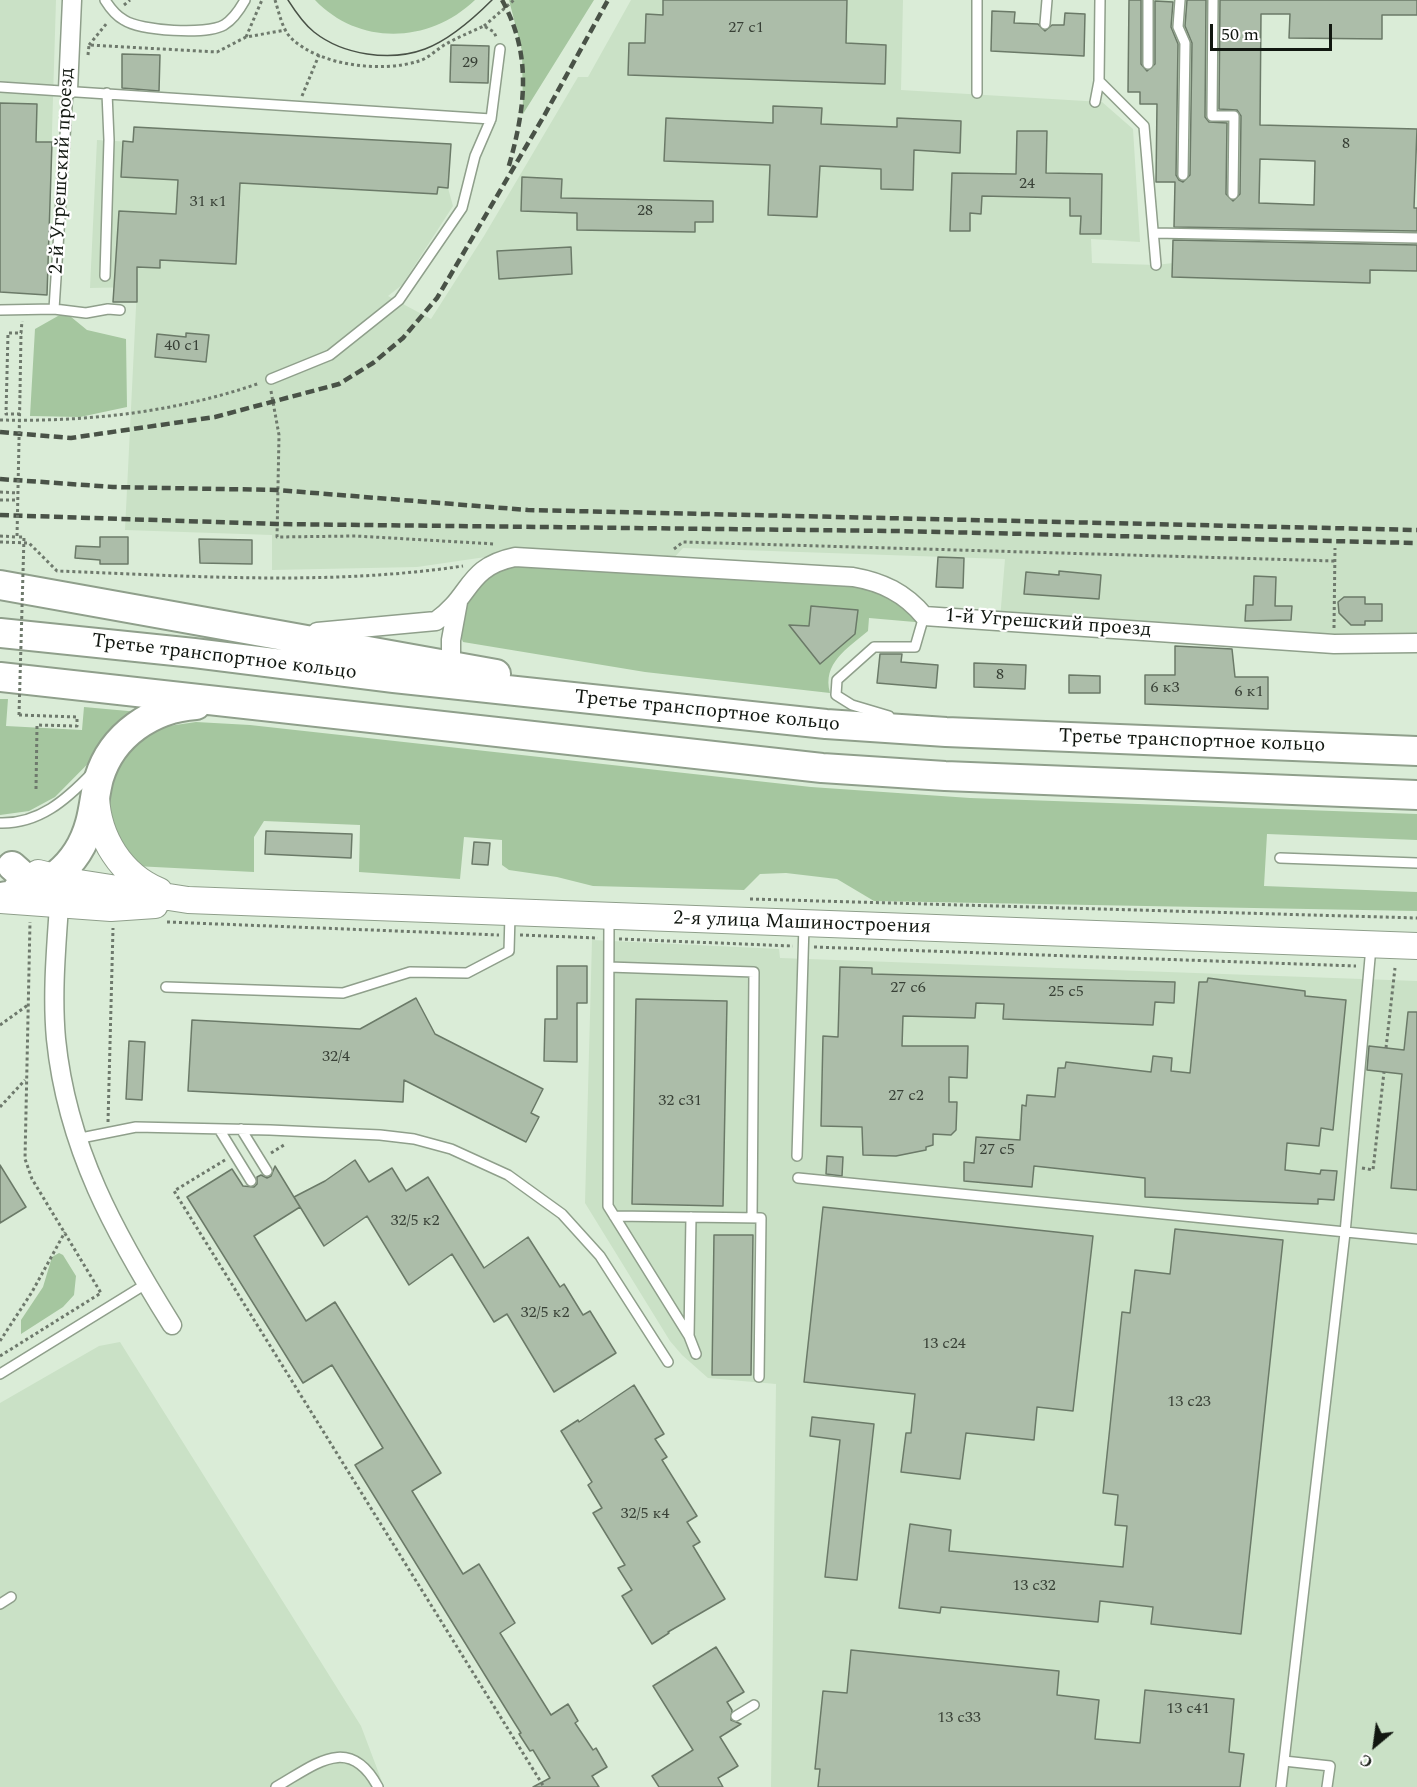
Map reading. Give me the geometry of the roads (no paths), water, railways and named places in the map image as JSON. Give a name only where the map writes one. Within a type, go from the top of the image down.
[{"type":"main road","points":[[0,585],[451,663],[642,706]]},
{"type":"main road","name":"Третье транспортное кольцо","points":[[0,633],[194,653],[642,706],[826,724],[946,732],[1417,751]]},
{"type":"main road","points":[[0,677],[252,704],[637,750],[872,772],[1417,795]]},
{"type":"main road","points":[[4,898],[44,885],[56,878],[77,852],[86,836],[105,762],[112,750],[133,728],[163,711],[193,705],[252,704]]},
{"type":"main road","points":[[96,792],[101,828],[120,863],[151,888],[188,900]]},
{"type":"main road","points":[[4,898],[21,884],[21,874],[6,864]]},
{"type":"main road","name":"2-я улица Машиностроения","points":[[6,864],[56,878],[188,900],[510,924],[1412,957]]},
{"type":"main road","name":"2-я улица Машиностроения","points":[[4,898],[59,906],[111,908],[188,900]]},
{"type":"street","name":"2-й Угрешский проезд","points":[[68,90],[72,0]]},
{"type":"street","name":"1-й Угрешский проезд","points":[[280,633],[347,632],[436,621],[458,602],[468,586],[488,565],[515,557],[853,578],[887,586],[915,605],[924,616],[1334,644],[1417,643]]},
{"type":"street","name":"1-й Угрешский проезд","points":[[451,663],[451,640],[458,602]]},
{"type":"street","points":[[59,906],[54,990],[56,1039],[65,1097],[76,1139],[110,1219],[172,1325]]},
{"type":"lane","points":[[105,0],[111,10],[124,20],[140,26],[188,30],[211,29],[224,25],[245,0]]},
{"type":"lane","points":[[977,0],[977,93]]},
{"type":"lane","points":[[1045,24],[1047,0]]},
{"type":"lane","points":[[1095,102],[1098,81],[1100,0]]},
{"type":"lane","points":[[1148,0],[1148,64]]},
{"type":"lane","points":[[1180,0],[1178,27],[1185,43],[1183,175]]},
{"type":"lane","points":[[1213,0],[1212,116],[1234,116],[1233,194]]},
{"type":"lane","points":[[271,379],[330,355],[399,300],[462,208],[475,156],[491,119],[500,49]]},
{"type":"lane","points":[[1098,81],[1144,126],[1156,265]]},
{"type":"lane","points":[[0,87],[491,119]]},
{"type":"lane","name":"2-й Угрешский проезд","points":[[54,309],[68,90]]},
{"type":"lane","points":[[105,276],[109,140],[107,93]]},
{"type":"lane","points":[[1154,233],[1417,238]]},
{"type":"lane","points":[[0,310],[54,309],[86,313],[108,309],[120,310]]},
{"type":"lane","points":[[924,616],[915,647],[874,647],[843,672],[837,680],[836,695],[852,705],[946,732]]},
{"type":"lane","points":[[0,823],[14,824],[49,810],[81,784],[112,750]]},
{"type":"lane","points":[[1280,858],[1417,863]]},
{"type":"lane","points":[[166,987],[343,993],[410,972],[467,973],[509,951],[510,924]]},
{"type":"lane","points":[[609,928],[608,1206],[689,1336],[696,1354]]},
{"type":"lane","points":[[796,1156],[804,935]]},
{"type":"lane","points":[[1281,1787],[1345,1233],[1370,956]]},
{"type":"lane","points":[[609,967],[754,972],[752,1218]]},
{"type":"lane","points":[[76,1139],[136,1127],[219,1129],[414,1139],[451,1149],[508,1175],[562,1214],[600,1256],[668,1362]]},
{"type":"lane","points":[[219,1129],[251,1181]]},
{"type":"lane","points":[[241,1130],[267,1171]]},
{"type":"lane","points":[[798,1178],[1417,1239]]},
{"type":"lane","points":[[614,1216],[761,1218],[759,1377]]},
{"type":"lane","points":[[689,1336],[691,1217]]},
{"type":"lane","points":[[0,1374],[146,1284]]},
{"type":"lane","points":[[0,1592],[11,1597],[0,1604]]},
{"type":"lane","points":[[736,1716],[754,1705]]},
{"type":"lane","points":[[276,1787],[324,1759],[346,1756],[354,1759],[378,1787]]},
{"type":"lane","points":[[1284,1761],[1330,1766],[1327,1787]]},
{"type":"tram line","points":[[288,0],[307,25],[326,40],[353,51],[382,55],[411,53],[434,45],[461,28],[492,0]]},
{"type":"railway","points":[[502,0],[512,21],[518,42],[523,83],[519,126],[508,169]]},
{"type":"railway","points":[[0,432],[71,438],[215,417],[339,384],[373,363],[403,338],[437,298],[544,116],[608,0]]},
{"type":"railway","points":[[0,479],[113,487],[277,490],[528,510],[1417,530]]},
{"type":"railway","points":[[0,515],[277,524],[897,531],[1417,543]]}]
